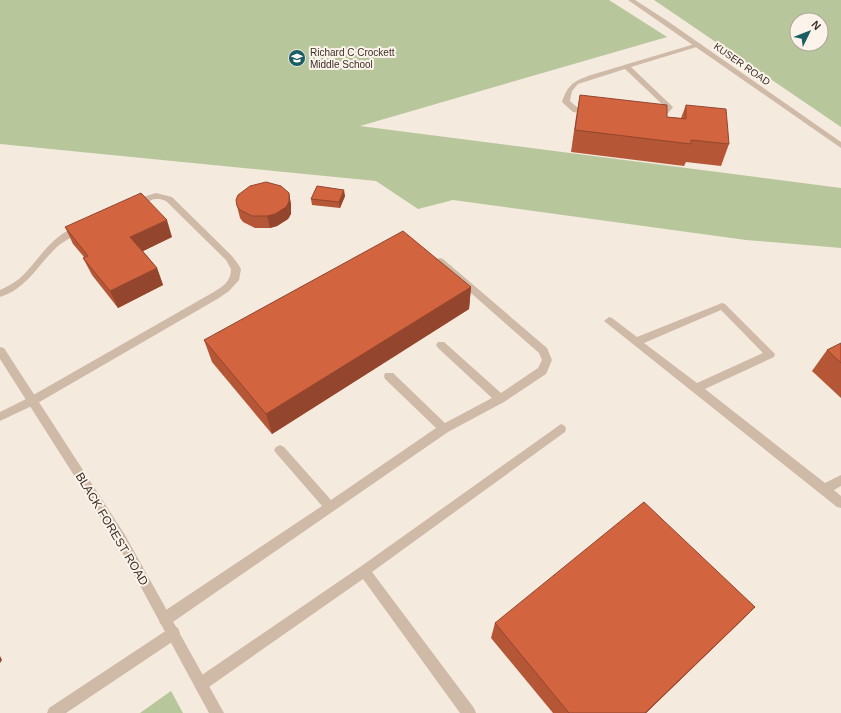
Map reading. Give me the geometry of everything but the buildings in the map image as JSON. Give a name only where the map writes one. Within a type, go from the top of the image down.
[{"type":"street","name":"KUSER ROAD","points":[[631,0],[698,45],[841,146]]},
{"type":"street","points":[[599,114],[576,110],[566,102],[569,91],[576,84],[593,76],[698,45]]},
{"type":"street","points":[[626,66],[669,107],[665,113],[656,118],[649,117]]},
{"type":"street","points":[[0,417],[32,401],[206,301],[228,287],[235,278],[236,269],[229,258],[169,199],[162,196],[154,196],[125,208]]},
{"type":"street","points":[[0,294],[17,285],[24,279],[50,246],[67,234],[88,225]]},
{"type":"street","points":[[165,619],[444,429],[500,399],[542,371],[547,360],[543,351],[440,261]]},
{"type":"street","points":[[636,342],[722,306],[770,354],[696,388]]},
{"type":"street","points":[[609,321],[841,503]]},
{"type":"street","points":[[441,345],[500,399]]},
{"type":"street","name":"BLACK FOREST ROAD","points":[[0,351],[121,539],[217,713]]},
{"type":"street","points":[[390,376],[444,429]]},
{"type":"street","points":[[201,684],[364,571],[561,429]]},
{"type":"street","points":[[280,450],[330,506]]},
{"type":"street","points":[[824,489],[841,480]]},
{"type":"street","points":[[364,571],[469,713]]},
{"type":"street","points":[[54,713],[173,633]]},
{"type":"green space","points":[[0,0],[609,0],[667,37],[360,126],[841,188],[841,248],[746,240],[453,200],[418,209],[376,181],[0,144]]},
{"type":"green space","points":[[654,0],[841,0],[841,127]]},
{"type":"green space","points":[[171,691],[183,713],[140,713]]},
{"type":"place","name":"Richard C Crockett Middle School","points":[[297,58]]}]
